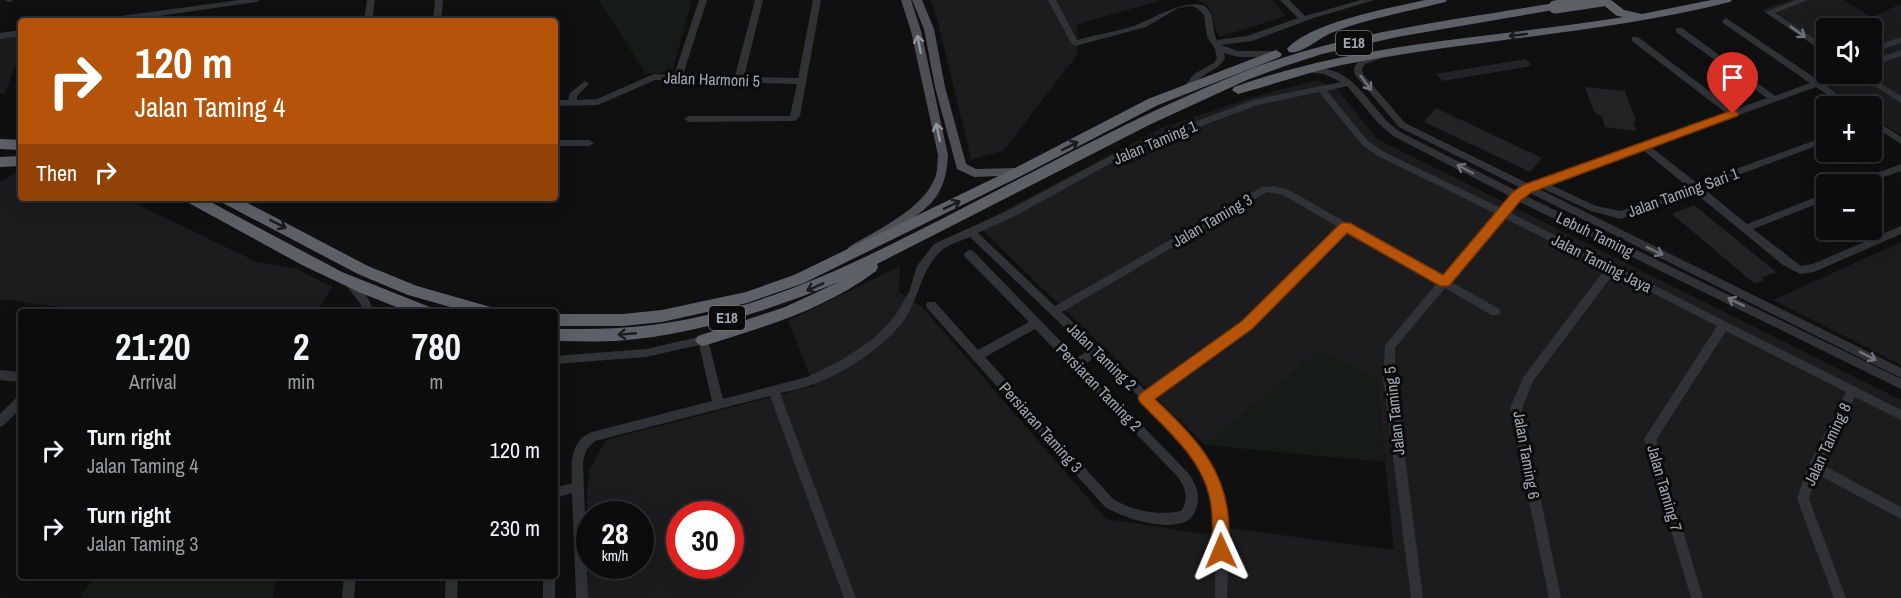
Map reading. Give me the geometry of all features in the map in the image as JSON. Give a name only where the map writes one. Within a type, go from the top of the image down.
[{"type":"highway","points":[[1293,49],[1320,33],[1401,9],[1441,0]]},
{"type":"highway","points":[[1576,28],[1603,20],[1607,16],[1606,9],[1595,0]]},
{"type":"highway","name":"E18","points":[[558,320],[623,320],[709,307],[799,279],[1018,172],[1153,102],[1187,87],[1293,49],[1367,30],[1551,3],[1603,0]]},
{"type":"highway","points":[[1603,0],[1621,13],[1632,15],[1676,11]]},
{"type":"highway","points":[[1163,113],[1203,104],[1251,85],[1304,70],[1394,51],[1576,28],[1726,0]]},
{"type":"highway","name":"E18","points":[[558,335],[620,335],[713,321],[754,310],[808,290],[887,253],[1163,113],[1244,76],[1333,48],[1375,38],[1551,3]]},
{"type":"highway","points":[[0,144],[18,145]]},
{"type":"highway","points":[[0,151],[18,150]]},
{"type":"highway","points":[[0,162],[18,161]]},
{"type":"highway","points":[[198,201],[349,283],[417,309]]},
{"type":"highway","points":[[232,201],[363,270],[413,291],[478,309]]},
{"type":"highway","points":[[702,340],[775,316],[832,293],[855,280],[887,253]]},
{"type":"main road","points":[[842,258],[867,239],[917,210],[929,200],[942,176],[943,155],[916,31],[906,0]]},
{"type":"main road","points":[[917,0],[929,29],[943,99],[961,166],[974,174],[1018,172]]},
{"type":"street","points":[[145,18],[256,0]]},
{"type":"street","points":[[368,18],[371,0]]},
{"type":"street","points":[[437,18],[439,0]]},
{"type":"street","points":[[678,77],[703,0]]},
{"type":"street","points":[[739,79],[759,0]]},
{"type":"street","points":[[689,119],[792,119],[795,116],[817,0]]},
{"type":"street","points":[[1052,0],[1075,43],[1143,25],[1176,6],[1191,4],[1200,6],[1208,14],[1220,62],[1197,76],[1187,87]]},
{"type":"street","points":[[1284,0],[1304,18]]},
{"type":"street","points":[[1217,46],[1241,42],[1304,18],[1370,0]]},
{"type":"street","points":[[1804,0],[1769,12],[1816,44]]},
{"type":"street","points":[[1726,21],[1816,83]]},
{"type":"street","points":[[1679,30],[1774,99]]},
{"type":"street","points":[[0,36],[18,33]]},
{"type":"street","points":[[1635,39],[1733,114]]},
{"type":"street","points":[[1882,47],[1901,40]]},
{"type":"street","points":[[1217,46],[1238,54],[1277,54]]},
{"type":"street","name":"Lebuh Taming","points":[[1394,51],[1362,62],[1358,68],[1363,81],[1395,119],[1413,132],[1901,373]]},
{"type":"street","points":[[1882,60],[1901,53]]},
{"type":"street","name":"Lebuh Taming","points":[[1304,70],[1324,70],[1336,73],[1350,83],[1394,132],[1516,197],[1780,322],[1901,384]]},
{"type":"street","name":"Jalan Harmoni 5","points":[[558,102],[598,102],[654,77],[802,81]]},
{"type":"street","name":"Jalan Taming 1","points":[[582,598],[576,488],[577,462],[581,447],[592,437],[810,381],[846,363],[878,341],[899,318],[928,257],[938,247],[972,233],[1128,150],[1256,102],[1350,83]]},
{"type":"street","points":[[1527,188],[1816,83]]},
{"type":"street","points":[[572,102],[573,95],[585,84]]},
{"type":"street","points":[[1817,84],[1835,96]]},
{"type":"street","points":[[1876,84],[1901,100]]},
{"type":"street","points":[[1251,85],[1256,102]]},
{"type":"street","name":"Jalan Taming Jaya","points":[[1321,89],[1365,143],[1380,154],[1612,268],[1901,415]]},
{"type":"street","points":[[1882,129],[1901,141]]},
{"type":"street","points":[[558,143],[589,143]]},
{"type":"street","name":"Jalan Taming Sari 1","points":[[1541,184],[1594,209],[1621,215],[1816,143]]},
{"type":"street","points":[[1644,146],[1787,262],[1800,270],[1814,268],[1901,230]]},
{"type":"street","points":[[1882,174],[1901,167]]},
{"type":"street","name":"Jalan Taming 5","points":[[1417,598],[1388,359],[1390,347],[1516,197],[1527,188]]},
{"type":"street","name":"Jalan Taming 3","points":[[1056,311],[1264,189],[1274,189],[1286,192],[1496,312]]},
{"type":"street","points":[[1746,228],[1816,200]]},
{"type":"street","points":[[1145,398],[1247,325],[1345,226]]},
{"type":"street","name":"Jalan Taming 2","points":[[972,233],[1056,311],[1189,442],[1211,476],[1217,495],[1220,517],[1221,598]]},
{"type":"street","name":"Persiaran Taming 2","points":[[969,254],[1190,483],[1194,500],[1191,509],[1185,516],[1167,518]]},
{"type":"street","name":"Jalan Taming 6","points":[[1555,598],[1516,408],[1528,379],[1612,268]]},
{"type":"street","points":[[349,283],[368,309]]},
{"type":"street","name":"Persiaran Taming 3","points":[[931,305],[1109,503],[1118,510],[1167,518]]},
{"type":"street","points":[[978,356],[1036,323]]},
{"type":"street","name":"Jalan Taming 7","points":[[1697,598],[1650,439],[1724,325]]},
{"type":"street","points":[[558,360],[646,353],[702,340],[719,405]]},
{"type":"street","points":[[1077,364],[1096,351]]},
{"type":"street","points":[[0,375],[18,377]]},
{"type":"street","name":"Jalan Taming 8","points":[[1840,598],[1803,499],[1814,466],[1852,391]]},
{"type":"street","points":[[774,392],[790,440],[824,520],[850,598]]},
{"type":"street","points":[[0,422],[18,403]]},
{"type":"street","points":[[1814,466],[1901,513]]},
{"type":"street","points":[[558,492],[576,488]]},
{"type":"street","points":[[348,598],[350,579]]},
{"type":"street","points":[[451,598],[452,579]]},
{"type":"street","points":[[549,579],[549,598]]},
{"type":"shaded area","points":[[599,0],[692,0],[672,72],[646,74]]},
{"type":"shaded area","points":[[930,0],[1163,0],[1077,24],[1077,55],[1003,151],[971,159],[937,18]]},
{"type":"shaded area","points":[[1198,0],[1273,0],[1286,16],[1219,37],[1208,6]]},
{"type":"shaded area","points":[[1790,0],[1844,0],[1871,17],[1901,4],[1901,135],[1882,123],[1882,96],[1843,96],[1825,84],[1882,84],[1882,18],[1816,18],[1816,47],[1761,10]]},
{"type":"shaded area","points":[[18,36],[18,61],[4,94],[0,94],[0,38]]},
{"type":"shaded area","points":[[1317,80],[1339,91],[1377,139],[1901,400],[1901,598],[588,598],[588,579],[654,579],[654,501],[587,501],[590,469],[606,440],[814,386],[788,321],[900,266],[899,292],[923,308],[1106,519],[1205,534],[1228,528],[1394,550],[1377,378],[1321,350],[1205,445],[977,225],[1161,128],[1247,99]]},
{"type":"shaded area","points":[[18,171],[18,201],[130,201],[257,262],[295,268],[332,287],[319,309],[75,309],[0,299],[0,182]]},
{"type":"shaded area","points":[[1901,242],[1901,365],[1773,300]]},
{"type":"shaded area","points":[[1321,350],[1377,378],[1385,462],[1205,445]]},
{"type":"shaded area","points":[[93,579],[276,579],[273,598],[80,598]]},
{"type":"building","points":[[1526,59],[1532,66],[1442,81],[1436,74]]},
{"type":"building","points":[[1585,87],[1625,91],[1636,121],[1633,121],[1636,131],[1605,127],[1602,117],[1594,112]]},
{"type":"building","points":[[1436,108],[1542,158],[1530,172],[1424,122]]},
{"type":"building","points":[[1694,205],[1776,272],[1761,278],[1764,280],[1755,284],[1672,214]]},
{"type":"route","points":[[1221,551],[1220,517],[1211,476],[1189,442],[1145,398],[1247,325],[1345,226],[1444,283],[1516,197],[1527,188],[1733,114]]}]
